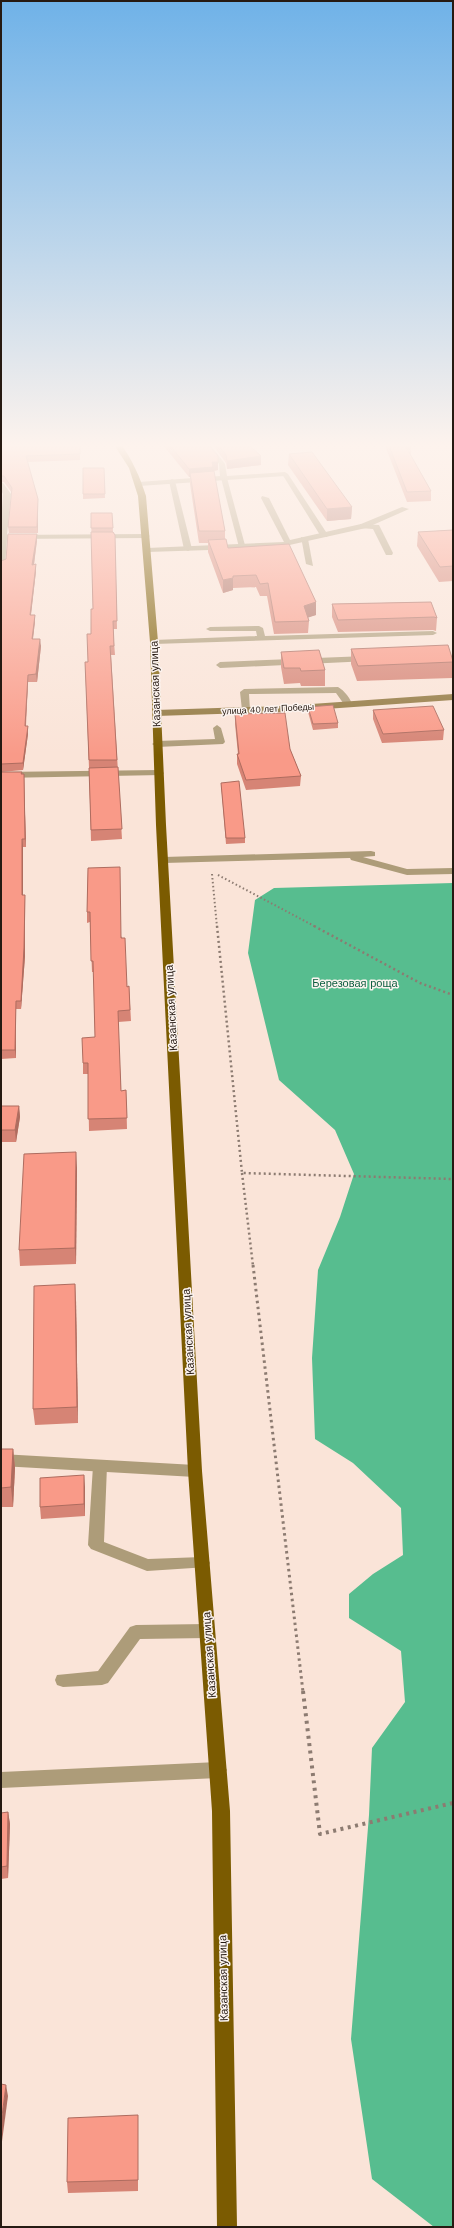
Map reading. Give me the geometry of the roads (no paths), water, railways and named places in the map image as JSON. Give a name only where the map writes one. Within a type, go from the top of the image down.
[{"type":"main road","name":"Казанская улица","points":[[147,547],[154,642],[156,713],[195,1471],[221,1811],[227,2227]]},
{"type":"street","points":[[1,565],[2,547]]},
{"type":"street","points":[[147,550],[243,547]]},
{"type":"street","points":[[306,547],[310,564]]},
{"type":"street","points":[[387,547],[390,553]]},
{"type":"street","points":[[210,628],[259,628],[262,639]]},
{"type":"street","points":[[154,642],[433,634]]},
{"type":"street","points":[[220,664],[376,659]]},
{"type":"street","points":[[246,710],[244,692],[338,690],[349,705]]},
{"type":"street","name":"улица 40 лет Победы","points":[[156,713],[349,705],[453,697]]},
{"type":"street","points":[[158,744],[220,742],[217,728]]},
{"type":"street","points":[[1,775],[159,773]]},
{"type":"street","points":[[164,860],[371,854]]},
{"type":"street","points":[[342,855],[407,872],[453,871]]},
{"type":"street","points":[[1,1460],[195,1471]]},
{"type":"street","points":[[100,1466],[96,1545],[147,1565],[202,1563]]},
{"type":"street","points":[[63,1680],[102,1678],[136,1632],[207,1632]]},
{"type":"street","points":[[1,1780],[218,1770]]},
{"type":"park label","name":"Березовая роща","points":[[355,983]]}]
